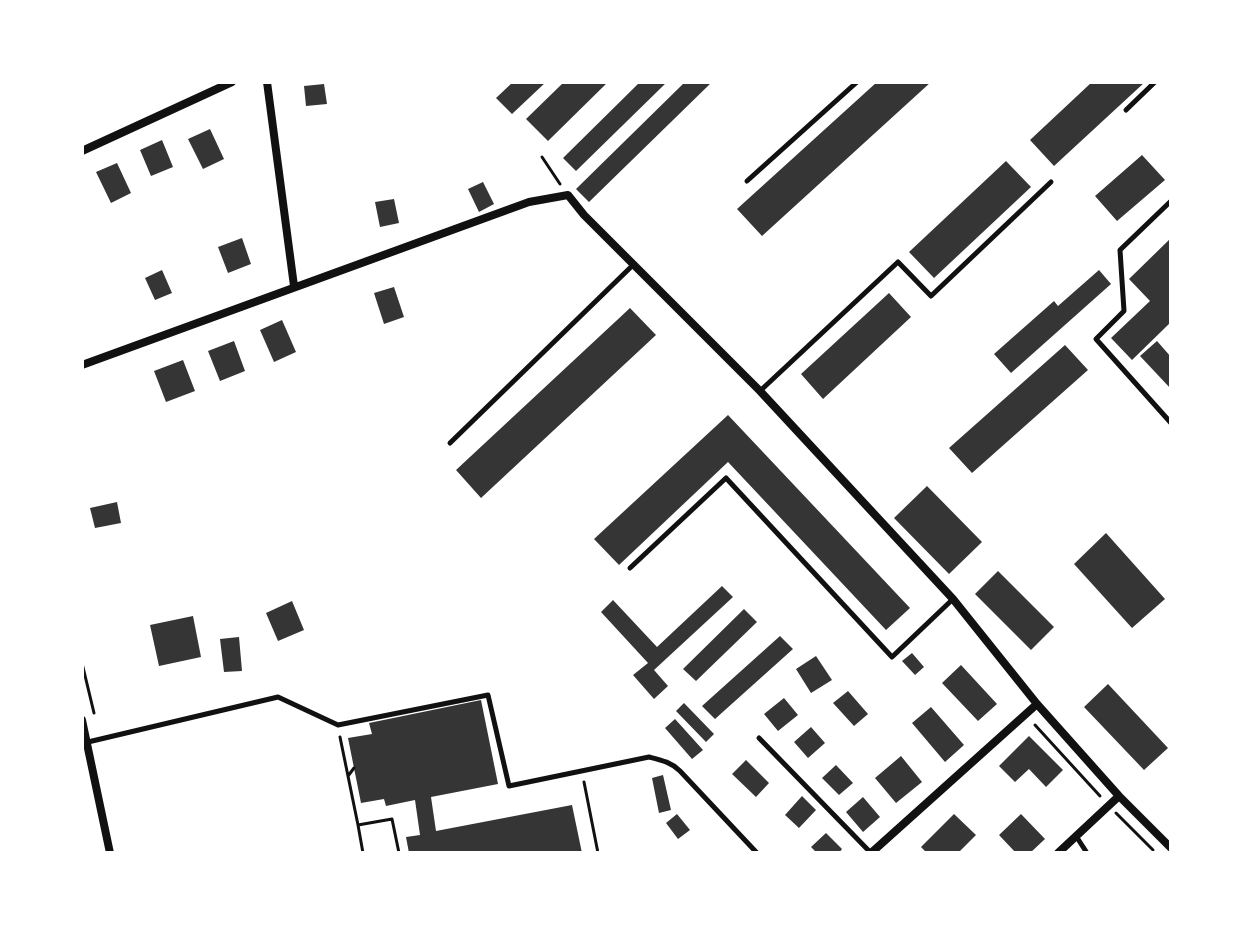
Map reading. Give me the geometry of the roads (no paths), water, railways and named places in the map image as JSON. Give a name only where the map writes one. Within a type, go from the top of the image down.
[{"type":"street","points":[[82,151],[232,82]]},
{"type":"street","points":[[267,82],[294,286]]},
{"type":"street","points":[[82,365],[529,202],[568,195],[760,391],[953,599],[1037,704],[1119,796],[1171,848]]},
{"type":"street","points":[[871,853],[1037,704]]},
{"type":"street","points":[[82,720],[110,853]]},
{"type":"street","points":[[1058,853],[1119,796]]},
{"type":"lane","points":[[747,181],[857,82]]},
{"type":"lane","points":[[1126,110],[1155,82]]},
{"type":"lane","points":[[760,391],[898,262],[931,296],[1051,182]]},
{"type":"lane","points":[[1171,201],[1120,250],[1124,311],[1096,339],[1171,423]]},
{"type":"lane","points":[[450,443],[634,265]]},
{"type":"lane","points":[[630,568],[726,478],[892,657],[953,599]]},
{"type":"lane","points":[[87,743],[278,697],[338,725],[488,695],[509,786],[649,757],[672,764],[757,853]]},
{"type":"lane","points":[[759,738],[871,853]]},
{"type":"lane","points":[[1076,836],[1087,853]]}]
